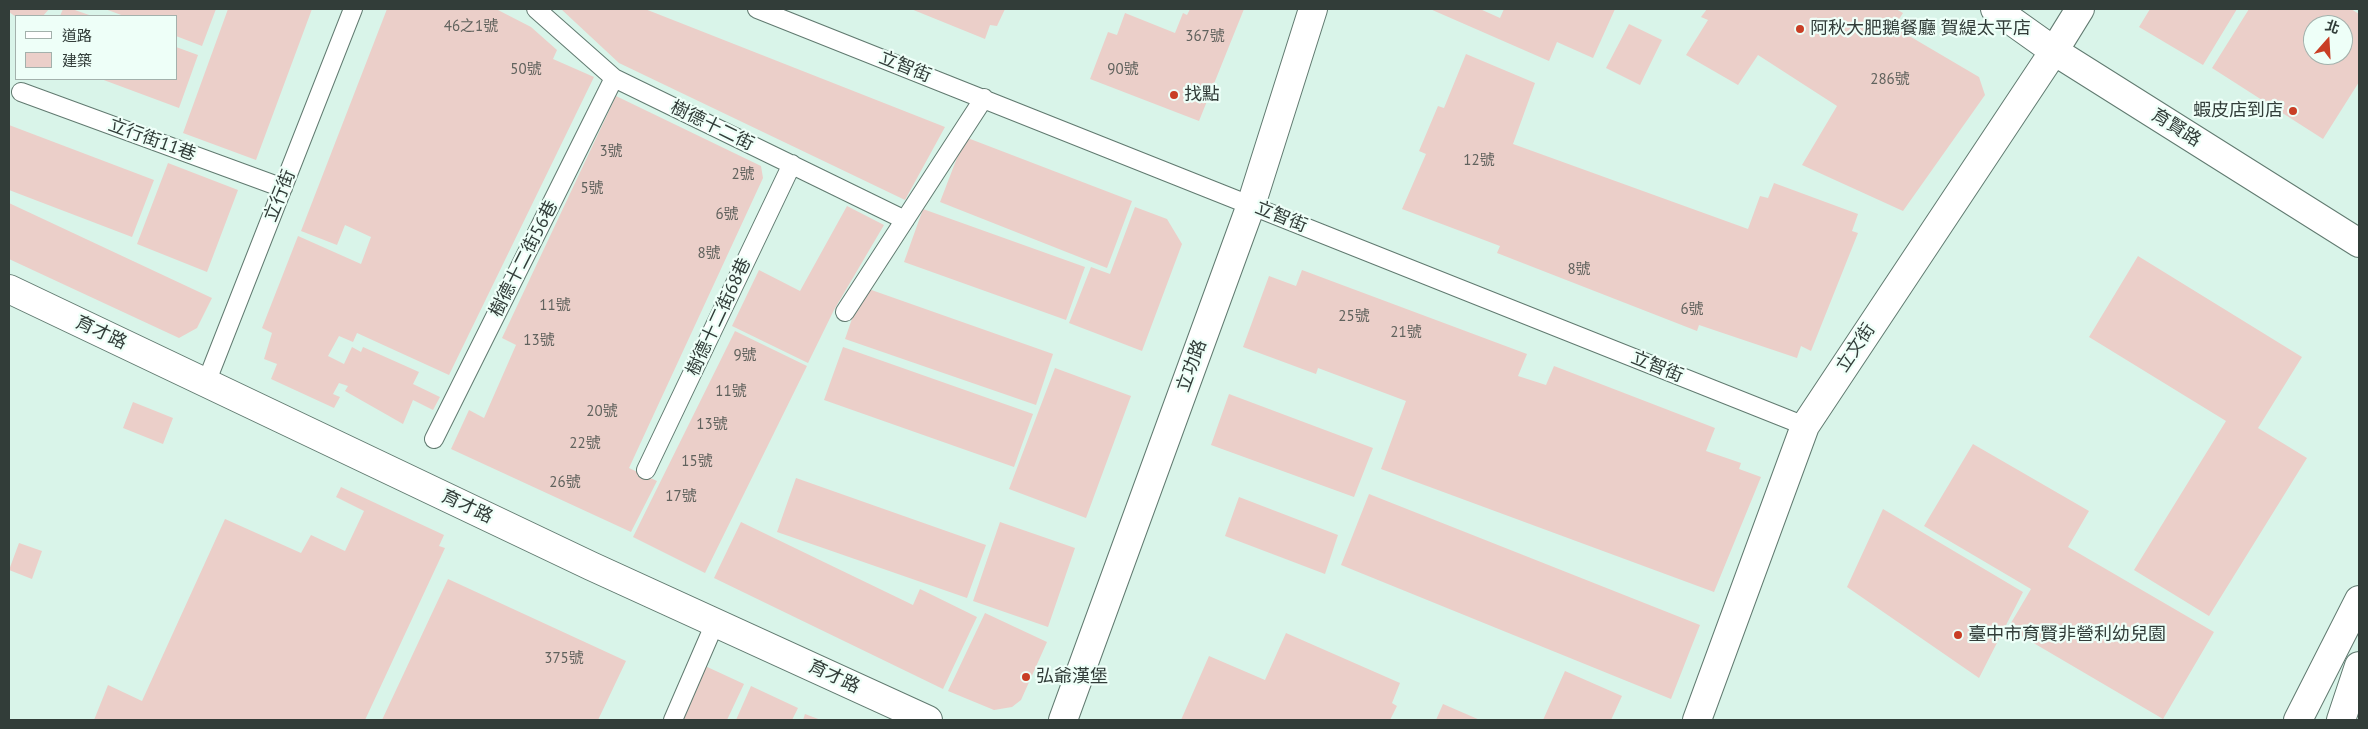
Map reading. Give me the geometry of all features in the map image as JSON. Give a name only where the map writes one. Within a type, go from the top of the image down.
[{"type":"main road","name":"立功路","points":[[1063,720],[1251,205],[1313,9]]},
{"type":"main road","name":"育賢路","points":[[1995,9],[2054,51],[2359,243]]},
{"type":"main road","name":"立文街","points":[[1697,720],[1804,426],[2080,9]]},
{"type":"main road","name":"育才路","points":[[9,289],[591,566],[928,720]]},
{"type":"main road","points":[[2298,720],[2359,600]]},
{"type":"main road","points":[[2341,720],[2359,666]]},
{"type":"main road","points":[[2351,720],[2359,705]]},
{"type":"lane","name":"立行街","points":[[206,383],[353,9]]},
{"type":"lane","name":"樹德十二街","points":[[536,9],[614,78],[905,220]]},
{"type":"lane","name":"立智街","points":[[758,9],[1804,426]]},
{"type":"lane","name":"樹德十二街56巷","points":[[434,439],[614,78]]},
{"type":"lane","name":"立行街11巷","points":[[22,92],[283,188]]},
{"type":"lane","points":[[845,312],[984,98]]},
{"type":"lane","name":"樹德十二街68巷","points":[[646,470],[792,164]]},
{"type":"lane","points":[[673,720],[715,623]]},
{"type":"building","points":[[9,9],[49,9],[44,15],[15,16],[9,12]]},
{"type":"building","points":[[63,9],[72,9],[89,15],[60,15]]},
{"type":"building","points":[[105,9],[216,9],[202,46],[178,37],[178,15],[121,15]]},
{"type":"building","points":[[228,9],[312,9],[256,160],[183,133]]},
{"type":"building","points":[[387,9],[496,9],[531,27],[557,50],[553,59],[594,77],[449,375],[357,333],[353,342],[339,336],[328,356],[344,364],[352,347],[361,352],[363,347],[419,372],[413,384],[440,397],[433,410],[413,400],[403,424],[345,391],[348,386],[339,383],[333,394],[340,397],[334,408],[271,379],[277,364],[264,359],[272,333],[262,328],[298,236],[361,264],[371,237],[345,225],[337,245],[301,231]]},
{"type":"building","points":[[561,9],[645,9],[945,127],[905,200],[619,63]]},
{"type":"building","points":[[911,9],[1005,9],[997,26],[990,25],[985,39]]},
{"type":"building","points":[[1190,9],[1244,9],[1199,121],[1090,79],[1108,32],[1117,35],[1125,13],[1175,33],[1183,13],[1187,15]]},
{"type":"building","points":[[1430,9],[1480,9],[1500,18],[1504,9],[1615,9],[1593,58],[1557,42],[1549,61]]},
{"type":"building","points":[[1707,9],[1896,9],[1903,13],[1894,27],[1979,77],[1985,95],[1903,211],[1802,165],[1837,106],[1758,55],[1738,85],[1686,55],[1708,20],[1701,17]]},
{"type":"building","points":[[2150,9],[2237,9],[2203,65],[2139,27]]},
{"type":"building","points":[[2249,9],[2351,9],[2359,14],[2359,82],[2323,139],[2212,68]]},
{"type":"building","points":[[1629,24],[1662,40],[1640,85],[1606,68]]},
{"type":"building","points":[[178,48],[198,55],[179,108],[104,80],[178,80]]},
{"type":"building","points":[[1466,54],[1535,83],[1513,144],[1748,229],[1760,196],[1768,198],[1774,183],[1858,214],[1852,231],[1858,233],[1811,351],[1801,346],[1797,358],[1699,325],[1697,331],[1497,253],[1500,246],[1402,209],[1426,154],[1419,151],[1438,106],[1444,108]]},
{"type":"building","points":[[616,96],[761,166],[763,178],[629,468],[657,481],[631,532],[451,449],[469,410],[484,418],[516,345],[502,338]]},
{"type":"building","points":[[9,125],[154,180],[132,237],[9,190]]},
{"type":"building","points":[[965,137],[1132,201],[1107,268],[940,202]]},
{"type":"building","points":[[168,163],[238,190],[207,272],[137,244]]},
{"type":"building","points":[[9,203],[212,298],[197,328],[179,338],[9,259]]},
{"type":"building","points":[[847,206],[884,225],[834,310],[808,363],[732,326],[759,270],[800,291]]},
{"type":"building","points":[[1135,207],[1167,219],[1182,244],[1142,351],[1069,323],[1091,267],[1110,274]]},
{"type":"building","points":[[923,209],[1085,267],[1066,320],[904,262]]},
{"type":"building","points":[[2138,256],[2302,357],[2258,428],[2307,458],[2209,616],[2134,570],[2226,421],[2089,337]]},
{"type":"building","points":[[1302,270],[1527,354],[1518,376],[1546,385],[1554,366],[1715,428],[1706,451],[1741,463],[1739,469],[1761,477],[1714,592],[1381,469],[1406,401],[1318,368],[1316,374],[1243,347],[1269,276],[1296,286]]},
{"type":"building","points":[[863,287],[1053,354],[1036,405],[845,339]]},
{"type":"building","points":[[735,331],[807,366],[705,573],[633,537]]},
{"type":"building","points":[[843,347],[1033,414],[1014,467],[824,400]]},
{"type":"building","points":[[1055,368],[1131,396],[1086,518],[1009,489]]},
{"type":"building","points":[[1229,394],[1373,448],[1354,497],[1211,445]]},
{"type":"building","points":[[133,402],[173,418],[163,444],[123,428]]},
{"type":"building","points":[[1973,444],[2089,511],[2068,547],[2214,632],[2163,719],[2008,628],[2031,589],[1924,526]]},
{"type":"building","points":[[796,478],[986,545],[967,598],[777,532]]},
{"type":"building","points":[[341,487],[444,535],[439,546],[445,548],[365,720],[94,720],[108,685],[142,701],[225,519],[301,553],[311,535],[345,551],[364,511],[336,497]]},
{"type":"building","points":[[1369,494],[1700,625],[1671,699],[1341,565]]},
{"type":"building","points":[[1239,497],[1338,535],[1325,574],[1225,536]]},
{"type":"building","name":"臺中市育賢非營利幼兒園","points":[[1883,509],[2023,592],[1979,678],[1847,587]]},
{"type":"building","points":[[741,522],[913,605],[920,589],[977,617],[943,689],[714,578]]},
{"type":"building","points":[[1000,522],[1075,548],[1048,627],[973,601]]},
{"type":"building","points":[[19,543],[42,551],[32,579],[9,570]]},
{"type":"building","points":[[448,579],[626,661],[598,720],[382,720]]},
{"type":"building","points":[[985,613],[1047,642],[1021,700],[1012,707],[994,710],[948,691]]},
{"type":"building","points":[[1286,633],[1400,683],[1392,703],[1397,706],[1390,720],[1181,720],[1209,656],[1265,680]]},
{"type":"building","points":[[703,665],[744,684],[727,720],[678,720]]},
{"type":"building","points":[[1565,671],[1622,696],[1611,720],[1543,720]]},
{"type":"building","points":[[751,686],[798,708],[792,720],[736,720]]},
{"type":"building","points":[[1443,704],[1480,720],[1436,720]]},
{"type":"building","points":[[805,714],[821,720],[803,720]]},
{"type":"place","name":"阿秋大肥鵝餐廳 賀緹太平店","points":[[1800,29]]},
{"type":"place","name":"找點","points":[[1174,95]]},
{"type":"place","name":"蝦皮店到店","points":[[2293,111]]},
{"type":"place","name":"臺中市育賢非營利幼兒園","points":[[1958,635]]},
{"type":"place","name":"弘爺漢堡","points":[[1026,677]]}]
